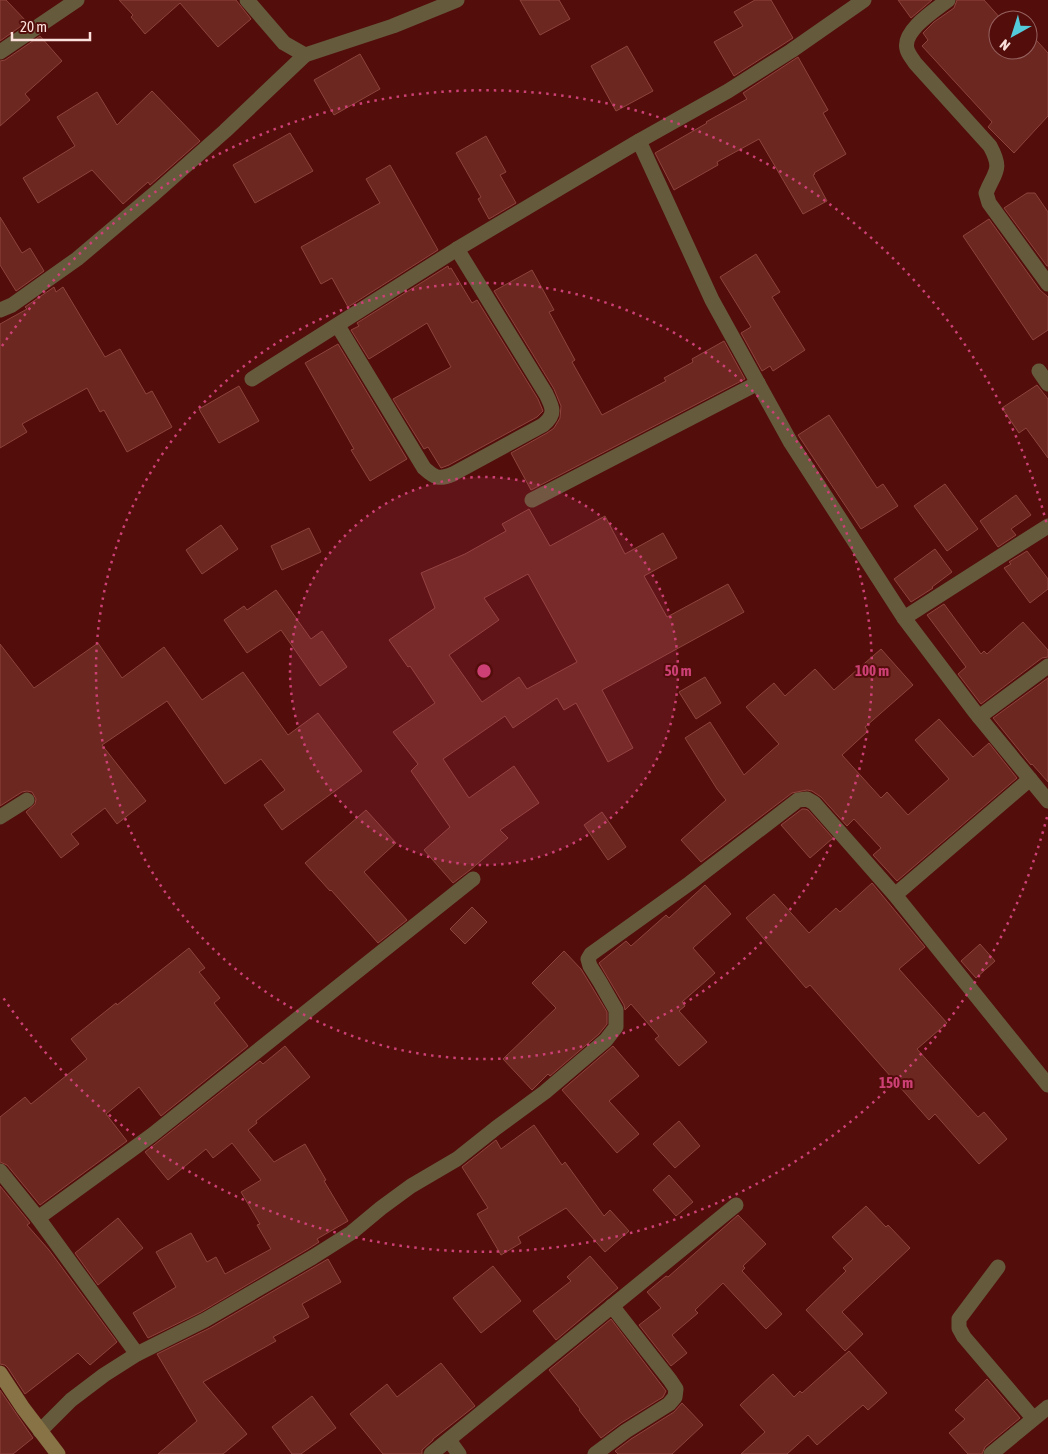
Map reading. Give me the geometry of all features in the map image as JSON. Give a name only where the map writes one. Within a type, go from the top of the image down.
[{"type":"street","points":[[0,52],[77,0]]},
{"type":"street","points":[[247,0],[284,43],[305,55]]},
{"type":"street","points":[[0,310],[12,305],[84,253],[225,131],[305,55],[393,26],[457,0]]},
{"type":"street","points":[[252,379],[457,249],[736,86],[791,51],[864,0]]},
{"type":"street","points":[[948,0],[916,26],[907,36],[906,48],[915,63],[990,146],[997,160],[997,170],[986,193],[989,203],[1048,284]]},
{"type":"street","points":[[639,141],[712,300],[791,443],[904,618],[978,716],[1048,801]]},
{"type":"street","points":[[338,326],[424,468],[433,476],[442,478],[453,474],[543,425],[550,418],[552,408],[546,394],[457,249]]},
{"type":"street","points":[[1039,371],[1048,384]]},
{"type":"street","points":[[532,500],[758,383]]},
{"type":"street","points":[[904,618],[1048,526]]},
{"type":"street","points":[[978,716],[1048,666]]},
{"type":"street","points":[[895,895],[1030,779]]},
{"type":"street","points":[[40,1431],[70,1400],[104,1375],[137,1354],[205,1320],[351,1233],[411,1186],[457,1160],[496,1128],[546,1092],[606,1040],[616,1027],[616,1010],[590,966],[588,959],[591,954],[798,800],[807,799],[814,803],[895,895],[1048,1085]]},
{"type":"street","points":[[0,817],[27,800]]},
{"type":"street","points":[[38,1218],[152,1135],[473,880]]},
{"type":"street","points":[[0,1171],[38,1218],[137,1354]]},
{"type":"street","points":[[431,1454],[736,1205]]},
{"type":"street","points":[[998,1267],[959,1319],[959,1328],[964,1338],[1034,1418]]},
{"type":"street","points":[[595,1454],[626,1431],[669,1404],[675,1397],[676,1389],[612,1306]]},
{"type":"street","points":[[0,1373],[58,1454]]},
{"type":"street","points":[[990,1454],[1048,1407]]},
{"type":"street","points":[[449,1440],[459,1454]]},
{"type":"building","points":[[0,0],[6,0],[27,22],[0,41]]},
{"type":"building","points":[[119,0],[236,0],[251,19],[218,47],[180,3],[145,34],[131,17],[133,15]]},
{"type":"building","points":[[520,0],[559,0],[570,19],[540,35]]},
{"type":"building","points":[[755,0],[771,0],[793,38],[734,76],[714,42],[743,26],[734,12]]},
{"type":"building","points":[[898,0],[932,0],[911,18]]},
{"type":"building","points":[[957,0],[984,0],[993,10],[988,10],[988,60],[1038,60],[1038,42],[1048,53],[1048,116],[1014,153],[988,127],[992,122],[922,46],[928,40],[923,33],[934,22],[954,8]]},
{"type":"building","points":[[40,36],[62,61],[25,94],[30,100],[0,126],[0,61],[5,60]]},
{"type":"building","points":[[627,46],[653,91],[616,111],[591,66]]},
{"type":"building","points":[[360,54],[380,89],[334,115],[314,80]]},
{"type":"building","points":[[798,57],[828,110],[823,113],[846,154],[813,175],[827,201],[803,214],[759,139],[717,162],[718,165],[674,190],[655,153],[747,99],[743,93]]},
{"type":"building","points":[[152,91],[200,141],[150,185],[148,182],[123,204],[92,170],[38,203],[23,178],[75,146],[57,117],[97,92],[117,125]]},
{"type":"building","points":[[290,133],[313,171],[255,203],[233,165]]},
{"type":"building","points":[[486,136],[506,172],[500,175],[516,203],[489,219],[478,199],[481,197],[456,153]]},
{"type":"building","points":[[390,165],[438,250],[348,307],[332,278],[321,284],[301,247],[380,203],[366,179]]},
{"type":"building","points":[[1027,193],[1035,193],[1048,212],[1048,266],[1004,208]]},
{"type":"building","points":[[0,217],[22,253],[30,248],[44,271],[16,291],[0,265]]},
{"type":"building","points":[[989,219],[1040,290],[1048,297],[1048,330],[1033,340],[963,236]]},
{"type":"building","points":[[756,254],[780,292],[772,297],[805,350],[773,371],[770,366],[762,371],[741,333],[751,327],[720,277]]},
{"type":"building","points":[[448,266],[472,303],[477,300],[538,399],[543,411],[537,417],[441,468],[428,447],[424,449],[393,399],[451,367],[427,323],[369,359],[351,330],[359,326],[357,323]]},
{"type":"building","points":[[532,270],[554,310],[549,312],[575,360],[572,362],[602,415],[666,381],[664,378],[693,362],[692,359],[724,341],[745,379],[531,490],[511,453],[554,428],[560,418],[561,406],[554,389],[494,291]]},
{"type":"building","points":[[54,287],[56,292],[63,287],[105,357],[120,349],[146,394],[152,391],[172,427],[127,452],[104,410],[100,412],[87,388],[22,424],[27,432],[0,448],[0,324],[27,309],[25,307]]},
{"type":"building","points":[[338,344],[407,459],[370,481],[351,450],[354,449],[305,363]]},
{"type":"building","points":[[1037,385],[1048,399],[1048,458],[1026,428],[1019,433],[1002,408]]},
{"type":"building","points":[[239,386],[259,421],[219,443],[199,409]]},
{"type":"building","points":[[829,415],[877,488],[883,484],[898,506],[861,529],[798,435]]},
{"type":"building","points":[[945,484],[978,529],[947,551],[914,506]]},
{"type":"building","points":[[1016,495],[1031,515],[1011,529],[1016,535],[998,547],[980,521]]},
{"type":"building","points":[[529,509],[550,546],[605,516],[625,554],[663,533],[677,558],[644,576],[667,617],[728,584],[744,612],[602,690],[633,748],[608,762],[576,703],[564,710],[557,698],[513,728],[505,716],[443,759],[469,798],[514,766],[539,803],[500,830],[508,838],[453,883],[424,850],[450,827],[411,771],[418,764],[393,732],[435,703],[410,666],[408,667],[389,640],[435,608],[421,573],[465,554],[506,531],[502,524]],"holes":[[[528,574],[577,662],[527,689],[519,677],[482,702],[449,655],[499,620],[484,598]]]},
{"type":"building","points":[[221,525],[238,549],[202,574],[186,550]]},
{"type":"building","points":[[309,528],[321,552],[282,570],[271,546]]},
{"type":"building","points":[[935,549],[952,572],[933,588],[911,602],[894,579]]},
{"type":"building","points":[[1027,551],[1048,579],[1048,589],[1030,603],[1004,568],[1011,564],[1009,562]]},
{"type":"building","points":[[276,590],[311,639],[322,631],[347,667],[320,686],[281,630],[247,653],[224,620],[244,606],[247,610]]},
{"type":"building","points":[[944,604],[981,654],[984,651],[987,654],[1023,622],[1048,650],[1048,657],[1042,658],[981,704],[958,674],[966,667],[927,615]]},
{"type":"building","points":[[98,643],[122,678],[164,647],[202,700],[243,672],[288,735],[318,713],[362,771],[282,830],[264,805],[285,790],[261,759],[225,784],[167,701],[102,745],[146,801],[117,824],[105,808],[71,834],[79,844],[61,858],[26,812],[35,804],[36,799],[32,792],[22,792],[0,806],[0,644],[34,688]]},
{"type":"building","points":[[881,649],[913,685],[865,727],[868,731],[842,755],[881,798],[887,792],[908,815],[949,779],[915,740],[939,719],[973,757],[989,743],[1017,778],[897,881],[873,855],[881,848],[854,819],[847,826],[821,797],[807,790],[792,793],[701,862],[681,840],[726,800],[685,738],[710,722],[744,775],[779,744],[746,707],[774,683],[785,696],[815,669],[834,690]]},
{"type":"building","points":[[705,677],[721,703],[696,719],[679,692]]},
{"type":"building","points":[[1048,678],[1048,782],[1031,765],[993,718]]},
{"type":"building","points":[[802,809],[808,810],[833,838],[810,858],[781,825]]},
{"type":"building","points":[[366,810],[396,843],[364,872],[407,920],[378,943],[305,863]]},
{"type":"building","points":[[602,812],[626,847],[608,860],[584,825]]},
{"type":"building","points":[[872,883],[925,947],[899,969],[947,1023],[917,1049],[978,1117],[984,1112],[1007,1139],[979,1164],[935,1114],[929,1120],[810,985],[806,988],[746,918],[774,894],[809,933],[836,908],[840,912]]},
{"type":"building","points":[[705,885],[731,914],[693,948],[715,973],[682,1002],[685,1006],[679,1011],[707,1042],[679,1066],[655,1039],[659,1036],[631,1004],[625,1010],[624,1005],[599,963],[626,941],[631,946],[666,915],[669,918]]},
{"type":"building","points":[[472,907],[487,922],[465,944],[450,929]]},
{"type":"building","points":[[980,944],[995,961],[976,978],[961,961]]},
{"type":"building","points":[[189,948],[205,968],[199,972],[220,998],[214,1003],[248,1046],[161,1116],[139,1087],[106,1114],[127,1141],[40,1205],[7,1165],[0,1162],[0,1117],[25,1097],[31,1104],[87,1059],[71,1039]]},
{"type":"building","points":[[564,951],[581,969],[607,1012],[607,1024],[599,1034],[550,1076],[548,1074],[532,1090],[503,1059],[556,1008],[532,983]]},
{"type":"building","points":[[285,1046],[310,1077],[256,1121],[257,1123],[248,1130],[274,1162],[305,1144],[348,1221],[317,1239],[319,1242],[308,1249],[201,1312],[148,1338],[133,1313],[176,1287],[156,1252],[191,1233],[207,1262],[216,1257],[225,1274],[271,1249],[257,1225],[260,1224],[241,1192],[261,1180],[232,1143],[213,1158],[206,1149],[168,1180],[145,1152],[260,1061],[263,1064]]},
{"type":"building","points":[[613,1046],[639,1076],[609,1101],[639,1134],[617,1153],[562,1090]]},
{"type":"building","points":[[679,1121],[700,1146],[675,1168],[653,1144]]},
{"type":"building","points":[[534,1125],[562,1165],[565,1162],[604,1216],[610,1210],[629,1231],[605,1252],[566,1208],[518,1237],[521,1243],[501,1255],[477,1214],[488,1208],[462,1167],[496,1140],[501,1149]]},
{"type":"building","points":[[669,1175],[693,1202],[676,1216],[653,1190]]},
{"type":"building","points":[[0,1186],[30,1223],[27,1225],[49,1250],[117,1342],[90,1365],[78,1353],[25,1394],[8,1368],[0,1364]]},
{"type":"building","points":[[866,1206],[910,1248],[842,1312],[863,1334],[845,1351],[806,1310],[846,1271],[843,1268],[853,1259],[832,1237]]},
{"type":"building","points":[[738,1215],[766,1244],[743,1266],[745,1268],[742,1271],[782,1314],[766,1329],[723,1283],[695,1310],[698,1313],[672,1335],[687,1353],[671,1366],[639,1325],[661,1308],[647,1292],[666,1276],[668,1277]]},
{"type":"building","points":[[118,1218],[143,1248],[98,1285],[75,1253]]},
{"type":"building","points":[[590,1256],[618,1288],[556,1340],[533,1311],[571,1281],[567,1277]]},
{"type":"building","points":[[328,1259],[341,1282],[302,1304],[309,1317],[273,1337],[276,1341],[203,1382],[247,1434],[223,1454],[158,1454],[197,1421],[157,1354],[210,1328]]},
{"type":"building","points":[[493,1266],[521,1301],[481,1333],[453,1298]]},
{"type":"building","points":[[611,1319],[666,1391],[663,1397],[601,1438],[549,1370]]},
{"type":"building","points":[[849,1351],[887,1393],[868,1410],[863,1405],[817,1445],[808,1435],[787,1454],[741,1454],[765,1432],[740,1405],[773,1374],[794,1397],[800,1391],[802,1393]]},
{"type":"building","points":[[441,1363],[475,1406],[433,1439],[422,1450],[422,1454],[383,1454],[350,1414],[387,1384],[397,1397]]},
{"type":"building","points":[[987,1379],[1020,1418],[985,1447],[982,1454],[968,1454],[949,1433],[965,1419],[955,1410]]},
{"type":"building","points":[[0,1390],[33,1438],[13,1454],[0,1454]]},
{"type":"building","points":[[312,1396],[336,1428],[301,1454],[292,1454],[272,1427]]},
{"type":"building","points":[[682,1403],[703,1425],[672,1454],[618,1454],[615,1451],[674,1412]]}]
